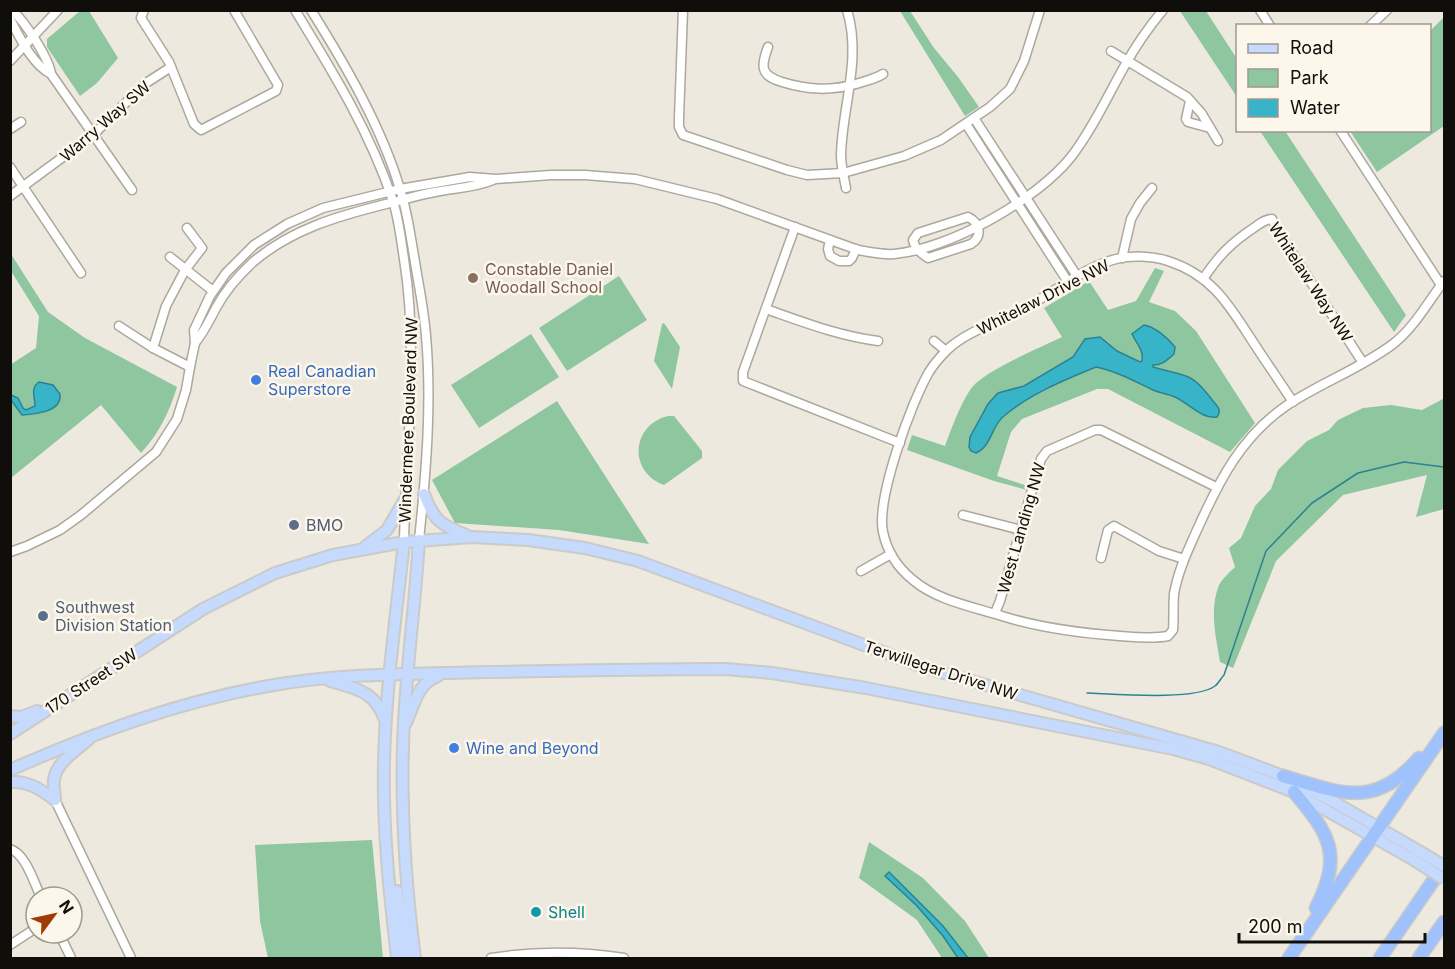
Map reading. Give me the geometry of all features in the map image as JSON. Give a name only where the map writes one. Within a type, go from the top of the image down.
[{"type":"highway","points":[[1283,776],[1336,792],[1366,792],[1380,789],[1409,770],[1444,727]]},
{"type":"highway","points":[[1288,958],[1444,733]]},
{"type":"highway","points":[[1294,792],[1324,831],[1331,856],[1325,890],[1299,944]]},
{"type":"highway","points":[[1380,958],[1444,865]]},
{"type":"highway","points":[[1419,958],[1444,922]]},
{"type":"main road","points":[[424,494],[429,507],[445,527],[472,537]]},
{"type":"main road","points":[[365,548],[387,530],[405,499]]},
{"type":"main road","name":"Terwillegar Drive NW","points":[[404,542],[472,537],[528,540],[585,548],[638,561],[923,667],[1208,749],[1283,776],[1336,803],[1376,832]]},
{"type":"main road","name":"Windermere Boulevard NW","points":[[415,958],[405,870],[403,799],[407,674],[419,540]]},
{"type":"main road","name":"Windermere Boulevard NW","points":[[387,868],[384,798],[386,723],[389,674],[404,542]]},
{"type":"main road","name":"170 Street SW","points":[[10,734],[203,609],[241,588],[275,573],[333,555],[404,542]]},
{"type":"main road","name":"Terwillegar Drive NW","points":[[389,674],[725,669],[801,677],[896,693],[1162,747],[1209,759],[1294,792],[1376,832],[1416,856],[1444,879]]},
{"type":"main road","points":[[404,728],[420,689],[427,681],[447,673]]},
{"type":"main road","points":[[10,770],[98,732],[170,708],[250,689],[321,679],[389,674]]},
{"type":"main road","points":[[321,679],[371,696],[381,708],[386,723]]},
{"type":"main road","points":[[10,716],[22,717],[57,704]]},
{"type":"main road","points":[[55,800],[54,780],[57,770],[64,760],[98,732]]},
{"type":"main road","points":[[10,782],[21,781],[36,786],[55,800]]},
{"type":"main road","name":"Terwillegar Drive NW","points":[[1416,856],[1444,865]]},
{"type":"main road","points":[[387,868],[397,958]]},
{"type":"main road","points":[[387,868],[396,890],[407,958]]},
{"type":"street","points":[[12,10],[33,38],[50,66],[51,74]]},
{"type":"street","points":[[10,61],[58,10]]},
{"type":"street","points":[[144,10],[141,18],[171,67],[194,124],[201,130],[276,91],[278,85],[234,10]]},
{"type":"street","name":"Windermere Boulevard NW","points":[[295,10],[349,99],[389,191],[400,231],[411,317],[412,390],[404,542]]},
{"type":"street","name":"Windermere Boulevard NW","points":[[311,10],[376,127],[403,200],[426,336],[428,398],[424,494],[419,540]]},
{"type":"street","points":[[682,10],[679,127],[683,135],[797,173],[820,175],[843,173],[923,149],[966,124],[998,101],[1014,82],[1024,61],[1040,10]]},
{"type":"street","points":[[846,188],[841,157],[854,46],[847,10]]},
{"type":"street","points":[[10,552],[60,530],[156,452],[177,419],[186,390],[195,343],[194,330],[203,308],[226,273],[244,254],[287,224],[323,208],[400,189],[470,177],[563,175],[635,179],[717,199],[856,249],[886,254],[917,249],[978,226],[1026,197],[1048,180],[1084,138],[1127,60],[1163,10]]},
{"type":"street","points":[[1260,10],[1269,24]]},
{"type":"street","points":[[1377,14],[1387,10]]},
{"type":"street","points":[[10,19],[25,46],[43,70],[51,74],[132,190]]},
{"type":"street","points":[[768,47],[763,68],[772,79],[814,89],[838,88],[873,79],[883,74]]},
{"type":"street","points":[[1111,51],[1172,87],[1190,101],[1203,114],[1218,141]]},
{"type":"street","name":"Warry Way SW","points":[[10,196],[94,134],[146,83],[171,67]]},
{"type":"street","points":[[1190,101],[1186,119],[1188,122],[1210,128]]},
{"type":"street","points":[[974,118],[1077,276]]},
{"type":"street","points":[[10,129],[21,122]]},
{"type":"street","points":[[966,124],[1068,282]]},
{"type":"street","points":[[1101,558],[1108,530],[1114,526],[1160,551],[1184,559],[1216,487],[1232,461],[1259,430],[1313,388],[1363,363],[1392,345],[1402,336],[1443,283],[1341,132]]},
{"type":"street","points":[[10,167],[81,273]]},
{"type":"street","points":[[195,343],[203,333],[225,292],[267,251],[288,237],[315,224],[345,214],[434,192],[482,185],[496,178]]},
{"type":"street","points":[[1122,258],[1131,219],[1152,188]]},
{"type":"street","points":[[963,218],[972,219],[978,226],[980,233],[976,241],[956,250],[928,258],[917,249],[913,240],[918,233],[963,218]]},
{"type":"street","name":"Whitelaw Way NW","points":[[1203,279],[1221,253],[1233,241],[1266,220],[1272,219],[1363,363]]},
{"type":"street","points":[[153,348],[166,306],[185,270],[202,248],[187,228]]},
{"type":"street","points":[[795,228],[743,372],[743,381],[900,443]]},
{"type":"street","points":[[831,240],[828,249],[830,256],[839,261],[849,261],[856,249]]},
{"type":"street","points":[[171,257],[213,291]]},
{"type":"street","name":"Whitelaw Drive NW","points":[[1184,559],[1174,594],[1173,628],[1168,636],[1133,637],[1055,629],[995,613],[935,593],[915,582],[899,567],[891,554],[883,532],[881,513],[886,485],[900,443],[929,372],[946,351],[964,337],[1019,311],[1095,267],[1122,258],[1136,257],[1168,261],[1190,270],[1224,297],[1293,402]]},
{"type":"street","points":[[766,309],[841,335],[878,341]]},
{"type":"street","points":[[119,326],[153,348],[190,367]]},
{"type":"street","points":[[934,341],[946,351]]},
{"type":"street","name":"West Landing NW","points":[[995,613],[1042,454],[1095,430],[1101,430],[1216,487]]},
{"type":"street","points":[[963,515],[1021,530]]},
{"type":"street","points":[[861,571],[891,554]]},
{"type":"street","points":[[55,800],[131,958]]},
{"type":"street","points":[[10,849],[16,851],[23,860],[35,885]]},
{"type":"street","points":[[10,945],[24,936]]},
{"type":"street","points":[[491,958],[540,953],[570,953],[624,958]]},
{"type":"green space","points":[[80,11],[89,11],[118,58],[97,83],[80,96],[47,47],[47,39]]},
{"type":"green space","points":[[900,11],[910,11],[934,48],[979,107],[965,116]]},
{"type":"green space","points":[[1180,11],[1206,11],[1236,57],[1236,95]]},
{"type":"green space","points":[[1444,17],[1444,126],[1377,172],[1351,132],[1431,132],[1431,30]]},
{"type":"green space","points":[[1261,132],[1286,132],[1406,315],[1394,332]]},
{"type":"green space","points":[[11,254],[48,312],[85,338],[177,387],[163,422],[141,453],[101,405],[11,478],[10,365],[36,348],[39,316],[11,271]]},
{"type":"green space","points":[[1155,268],[1164,271],[1149,302],[1175,311],[1196,331],[1255,423],[1230,452],[1108,389],[1097,389],[1022,419],[1011,432],[997,476],[1028,486],[1027,490],[994,481],[907,450],[912,435],[945,446],[962,403],[976,383],[999,368],[1062,337],[1044,308],[1089,281],[1108,310],[1136,301]]},
{"type":"green space","points":[[619,276],[647,320],[567,371],[539,328]]},
{"type":"green space","points":[[664,323],[680,347],[672,389],[654,361]]},
{"type":"green space","points":[[531,334],[559,377],[479,428],[451,385]]},
{"type":"green space","points":[[1443,399],[1444,509],[1416,517],[1427,475],[1343,495],[1276,561],[1233,668],[1220,662],[1214,624],[1214,604],[1219,585],[1235,567],[1229,548],[1241,538],[1255,506],[1271,489],[1278,470],[1307,441],[1329,430],[1338,420],[1363,408],[1391,405],[1422,410]]},
{"type":"green space","points":[[557,401],[649,544],[559,530],[455,523],[432,480]]},
{"type":"green space","points":[[674,416],[702,451],[702,458],[664,485],[652,479],[644,470],[639,449],[641,438],[647,429],[656,421]]},
{"type":"green space","points":[[372,840],[383,958],[268,958],[260,921],[255,845]]},
{"type":"green space","points":[[869,842],[923,878],[965,921],[989,958],[942,958],[917,920],[859,878]]},
{"type":"water","points":[[1144,325],[1161,333],[1175,347],[1174,354],[1153,367],[1193,379],[1218,407],[1217,417],[1206,416],[1175,397],[1096,367],[1036,394],[1014,408],[996,425],[981,450],[976,453],[971,451],[970,437],[988,404],[998,393],[1024,386],[1073,357],[1085,339],[1100,337],[1117,351],[1140,362],[1142,353],[1132,334]]},
{"type":"water","points":[[39,382],[53,385],[60,394],[60,400],[57,405],[47,411],[22,415],[11,400],[11,395],[18,398],[26,410],[35,406],[34,390]]},
{"type":"water","points":[[889,872],[943,926],[968,958],[958,958],[943,936],[917,906],[885,876]]},
{"type":"waterway","points":[[1087,693],[1173,695],[1205,691],[1215,686],[1224,675],[1266,551],[1312,503],[1358,473],[1404,462],[1444,467]]},
{"type":"place","name":"Constable Daniel Woodall School","points":[[473,278]]},
{"type":"place","name":"Real Canadian Superstore","points":[[256,380]]},
{"type":"place","name":"BMO","points":[[294,525]]},
{"type":"place","name":"Southwest Division Station","points":[[43,616]]},
{"type":"place","name":"Wine and Beyond","points":[[454,748]]},
{"type":"place","name":"Shell","points":[[536,912]]}]
